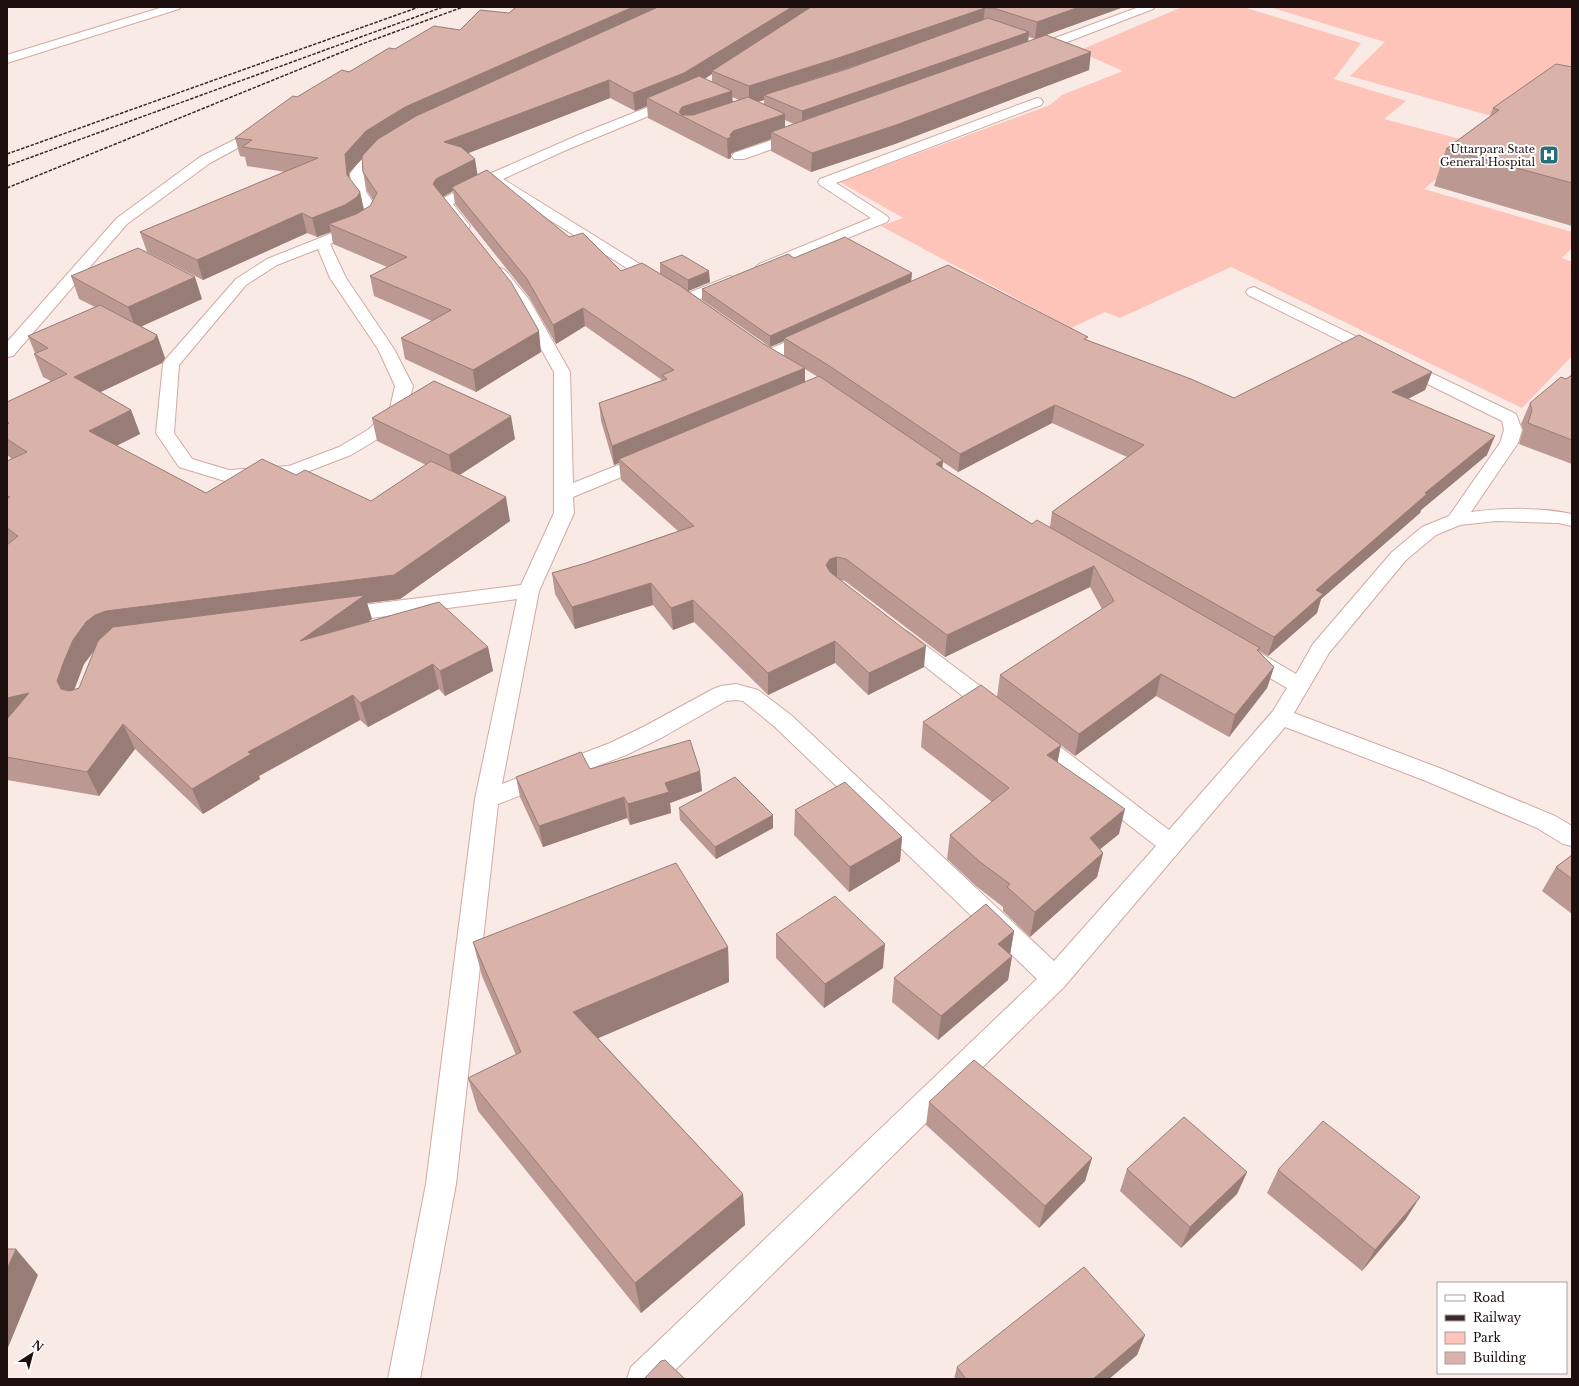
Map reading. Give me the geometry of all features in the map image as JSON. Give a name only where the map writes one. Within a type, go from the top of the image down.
[{"type":"street","points":[[7,60],[175,7]]},
{"type":"street","points":[[1024,54],[1149,7]]},
{"type":"street","points":[[1029,42],[1042,47]]},
{"type":"street","points":[[474,240],[445,203],[492,178],[694,92]]},
{"type":"street","points":[[687,299],[882,219],[825,182],[1037,102]]},
{"type":"street","points":[[739,156],[804,133],[782,126]]},
{"type":"street","points":[[7,352],[122,221],[205,160],[240,141]]},
{"type":"street","points":[[322,242],[338,278],[386,349],[404,386],[398,410],[375,433],[345,451],[292,471],[228,476],[185,462],[165,433],[171,364],[241,282],[272,262],[322,242],[355,229],[368,221],[373,212],[367,202],[358,193],[357,174],[376,154],[395,142]]},
{"type":"street","points":[[492,178],[687,299],[718,321]]},
{"type":"street","points":[[404,1379],[441,1184],[487,799],[529,591],[564,513],[562,372],[522,300],[488,258]]},
{"type":"street","points":[[1254,292],[1510,418],[1513,430],[1509,443],[1456,520]]},
{"type":"street","points":[[769,356],[826,330]]},
{"type":"street","points":[[564,494],[659,455]]},
{"type":"street","points":[[643,1379],[1055,980],[1172,846],[1281,717],[1321,649],[1399,556],[1429,531],[1456,520],[1496,515],[1558,517],[1572,520]]},
{"type":"street","points":[[323,618],[529,591]]},
{"type":"street","points":[[887,626],[1172,846]]},
{"type":"street","points":[[1232,646],[1300,686]]},
{"type":"street","points":[[487,799],[618,749],[653,732],[721,694],[736,692],[750,695],[783,721],[1055,980]]},
{"type":"street","points":[[1281,717],[1434,776],[1546,822],[1572,837]]},
{"type":"green space","points":[[1182,7],[1243,7],[1361,43],[1334,79],[1406,101],[1384,119],[1468,141],[1450,167],[1424,189],[1572,232],[1572,248],[1562,258],[1572,262],[1572,356],[1522,408],[1231,267],[1120,318],[1105,312],[1071,328],[881,226],[903,218],[840,182],[1050,105],[1062,95],[1123,71],[1078,51]]},
{"type":"green space","points":[[1269,7],[1572,7],[1572,103],[1502,119],[1350,76],[1385,42]]},
{"type":"building","points":[[516,7],[633,7],[405,107],[366,131],[345,154],[347,175],[360,192],[357,197],[345,205],[312,218],[302,213],[197,260],[140,232],[318,158],[242,147],[252,140],[235,138],[293,96],[297,97],[342,70],[349,72],[389,48],[395,49],[434,26],[460,30],[480,10],[509,13]]},
{"type":"building","points":[[658,7],[792,7],[684,73],[633,93],[609,80],[444,142],[461,147],[475,159],[436,179],[433,184],[511,282],[539,331],[473,370],[401,338],[451,310],[370,276],[407,257],[329,224],[356,214],[370,206],[377,193],[363,172],[362,156],[378,139],[416,116]]},
{"type":"building","points":[[811,7],[1079,7],[1037,22],[993,8],[985,8],[838,58],[749,86],[712,71]]},
{"type":"building","points":[[988,18],[1029,32],[802,111],[764,95],[847,69]]},
{"type":"building","points":[[1046,35],[1091,52],[896,125],[812,153],[771,132]]},
{"type":"building","points":[[1556,64],[1572,67],[1572,183],[1446,149],[1499,110],[1493,108]]},
{"type":"building","points":[[699,76],[732,91],[682,107],[679,112],[682,115],[693,115],[748,97],[785,114],[733,131],[730,135],[731,137],[727,139],[647,98]]},
{"type":"building","points":[[487,170],[569,237],[583,233],[621,271],[642,263],[679,285],[762,343],[805,368],[612,446],[599,403],[667,379],[662,375],[674,370],[583,308],[553,325],[527,279],[452,187]]},
{"type":"building","points":[[845,237],[912,273],[770,336],[702,289],[788,254],[794,258]]},
{"type":"building","points":[[138,248],[195,277],[128,307],[71,276]]},
{"type":"building","points":[[682,255],[709,271],[688,280],[660,263]]},
{"type":"building","points":[[948,265],[1088,337],[1084,339],[1191,379],[1234,398],[1359,335],[1432,372],[1392,392],[1495,436],[1425,493],[1427,494],[1316,590],[1323,594],[1274,637],[1052,512],[1144,445],[1055,405],[960,454],[828,365],[784,338]]},
{"type":"building","points":[[100,305],[157,335],[154,340],[74,377],[131,410],[89,431],[206,493],[262,459],[296,475],[305,470],[371,501],[431,461],[506,497],[394,575],[106,611],[95,615],[86,622],[73,640],[57,681],[61,689],[70,691],[79,688],[98,641],[113,627],[365,595],[300,641],[439,602],[488,647],[440,671],[433,664],[360,703],[353,695],[248,752],[251,754],[192,789],[123,724],[87,772],[7,757],[7,719],[29,693],[7,698],[7,545],[18,536],[7,528],[7,499],[10,497],[7,496],[7,461],[27,452],[7,439],[7,424],[9,423],[7,421],[7,402],[67,374],[34,354],[48,348],[28,336]]},
{"type":"building","points":[[1572,375],[1572,440],[1528,423],[1532,410],[1530,403],[1561,377],[1566,379]]},
{"type":"building","points":[[819,376],[943,460],[936,464],[1032,524],[1037,520],[1260,648],[1257,650],[1274,667],[1235,715],[1161,674],[1079,734],[1000,675],[1114,601],[1094,566],[947,635],[846,559],[837,557],[830,559],[826,565],[830,572],[926,646],[869,673],[835,641],[768,673],[693,600],[671,608],[651,583],[572,607],[552,573],[694,526],[619,459]]},
{"type":"building","points":[[434,381],[511,416],[449,455],[372,418]]},
{"type":"building","points":[[981,685],[1061,745],[1047,755],[1125,809],[1090,838],[1103,853],[1035,912],[1007,887],[1010,884],[980,862],[950,835],[1009,788],[923,722]]},
{"type":"building","points":[[690,740],[700,771],[665,783],[669,792],[628,804],[624,797],[539,826],[516,777],[581,752],[590,769]]},
{"type":"building","points":[[735,777],[773,815],[715,847],[679,808]]},
{"type":"building","points":[[845,782],[902,837],[850,867],[795,810]]},
{"type":"building","points":[[1572,855],[1572,879],[1556,867]]},
{"type":"building","points":[[676,863],[728,947],[573,1012],[743,1194],[635,1283],[468,1078],[521,1052],[473,942]]},
{"type":"building","points":[[835,896],[885,944],[825,984],[776,934]]},
{"type":"building","points":[[986,904],[1014,931],[998,944],[1012,956],[941,1016],[894,978]]},
{"type":"building","points":[[974,1060],[1092,1158],[1045,1206],[929,1102]]},
{"type":"building","points":[[1184,1117],[1247,1172],[1190,1227],[1127,1169]]},
{"type":"building","points":[[1323,1121],[1420,1197],[1375,1250],[1278,1170]]},
{"type":"building","points":[[7,1249],[16,1249],[7,1269]]},
{"type":"building","points":[[1084,1267],[1145,1335],[1093,1379],[966,1379],[957,1367]]},
{"type":"building","points":[[665,1360],[685,1379],[644,1379],[661,1361]]},
{"type":"railway","points":[[7,154],[419,7]]},
{"type":"railway","points":[[7,166],[443,7]]},
{"type":"railway","points":[[7,188],[362,44],[463,7]]},
{"type":"place","name":"Uttarpara State General Hospital","points":[[1549,155]]}]
